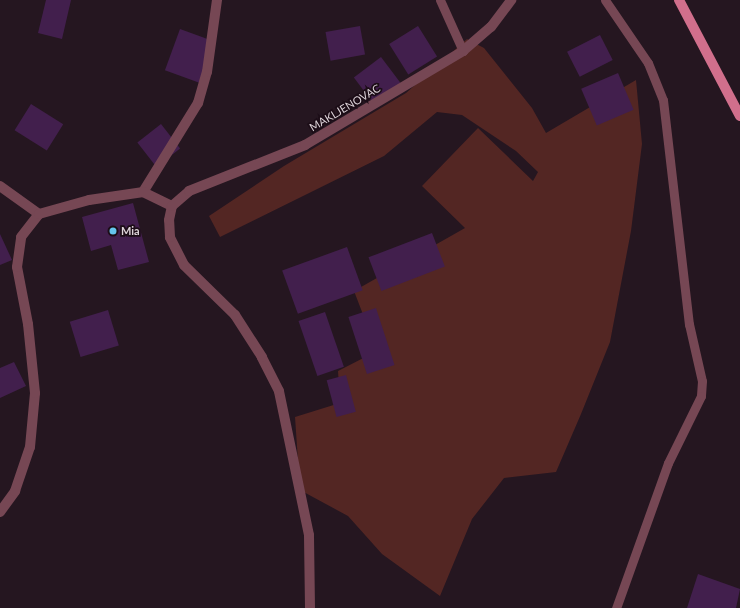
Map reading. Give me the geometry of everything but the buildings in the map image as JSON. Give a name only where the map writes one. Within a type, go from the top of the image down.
[{"type":"main road","points":[[679,0],[698,39],[740,116]]},
{"type":"street","points":[[143,192],[198,103],[207,72],[217,0]]},
{"type":"street","name":"MAKLJENOVAC","points":[[172,206],[189,191],[305,146],[463,51],[491,27],[512,0]]},
{"type":"street","points":[[0,186],[39,214]]},
{"type":"street","points":[[0,512],[15,491],[30,447],[35,393],[28,324],[17,267],[21,237],[39,214],[89,200],[143,192],[172,206],[169,220],[170,237],[184,265],[234,315],[262,357],[280,391],[309,535],[310,608]]},
{"type":"lane","points":[[440,0],[463,51]]},
{"type":"lane","points":[[606,0],[648,63],[663,100],[689,324],[702,381],[701,396],[668,463],[616,608]]},
{"type":"shaded area","points":[[467,39],[484,48],[532,108],[546,133],[636,80],[642,144],[631,231],[610,342],[556,472],[504,478],[472,519],[440,596],[382,554],[348,516],[300,490],[295,417],[340,403],[338,371],[377,351],[354,291],[465,228],[422,186],[478,128],[533,181],[538,172],[516,151],[462,115],[437,112],[384,156],[220,237],[209,216],[284,166],[406,93]]},
{"type":"place","name":"Mia","points":[[113,231]]}]
